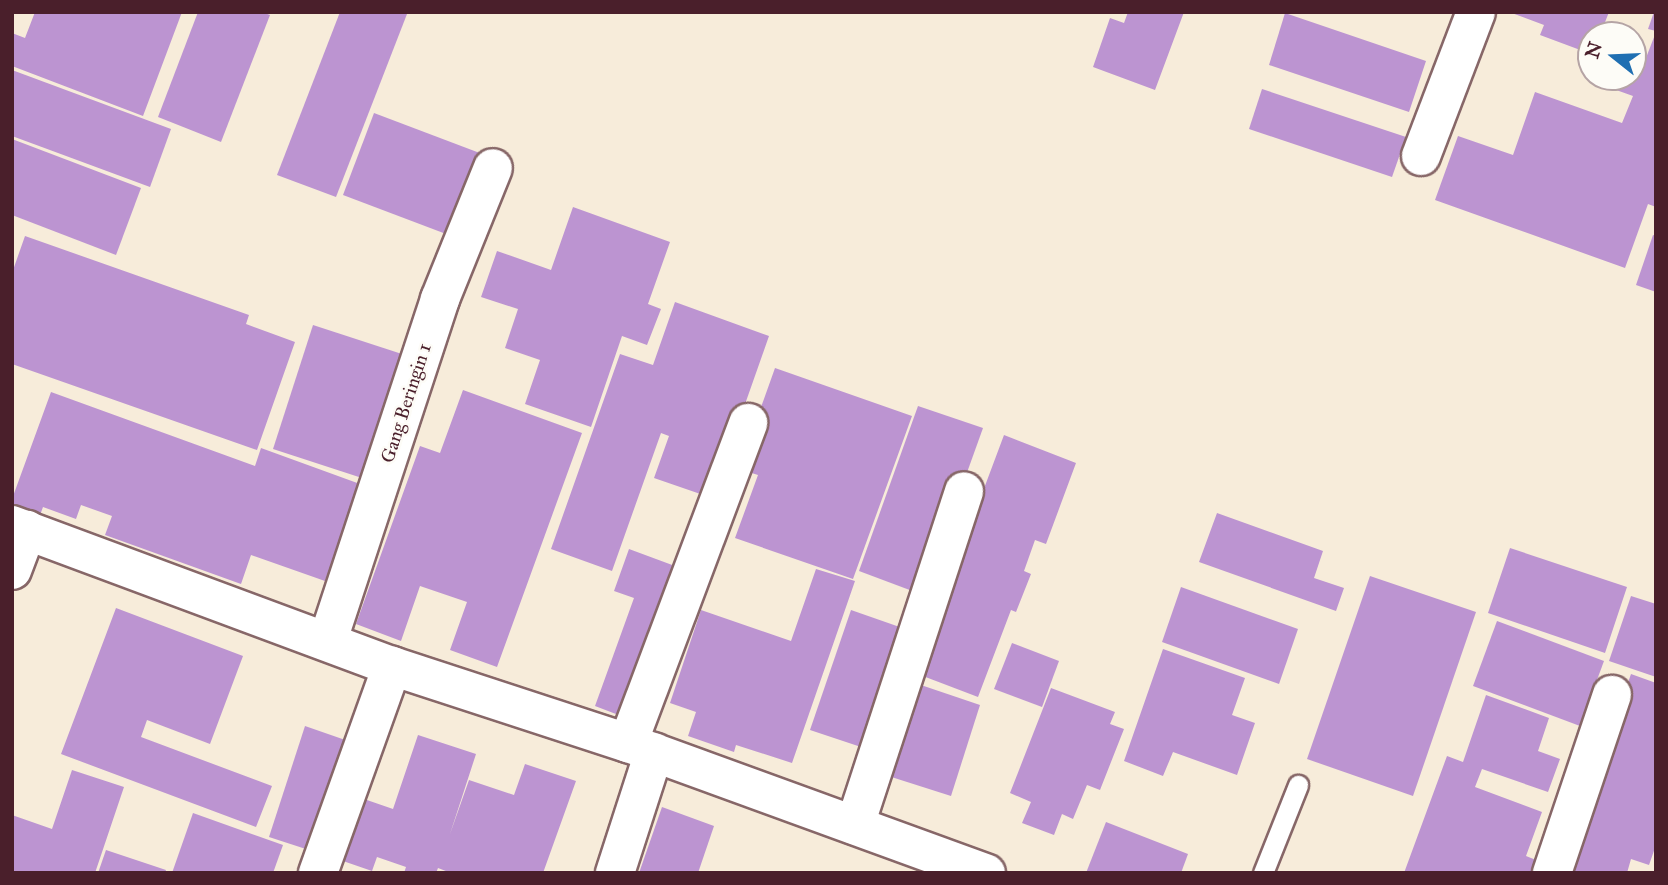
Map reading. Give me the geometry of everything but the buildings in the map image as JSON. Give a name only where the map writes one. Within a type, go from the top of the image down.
[{"type":"street","points":[[1421,156],[1476,12]]},
{"type":"street","name":"Gang Beringin 1","points":[[328,640],[440,299],[493,169]]},
{"type":"street","points":[[615,873],[641,747],[748,423]]},
{"type":"street","points":[[855,825],[964,491]]},
{"type":"street","points":[[12,570],[19,527],[392,666],[641,747],[855,825],[963,869]]},
{"type":"street","points":[[317,873],[392,666]]},
{"type":"street","points":[[1552,873],[1612,695]]},
{"type":"lane","points":[[1264,873],[1298,785]]}]
